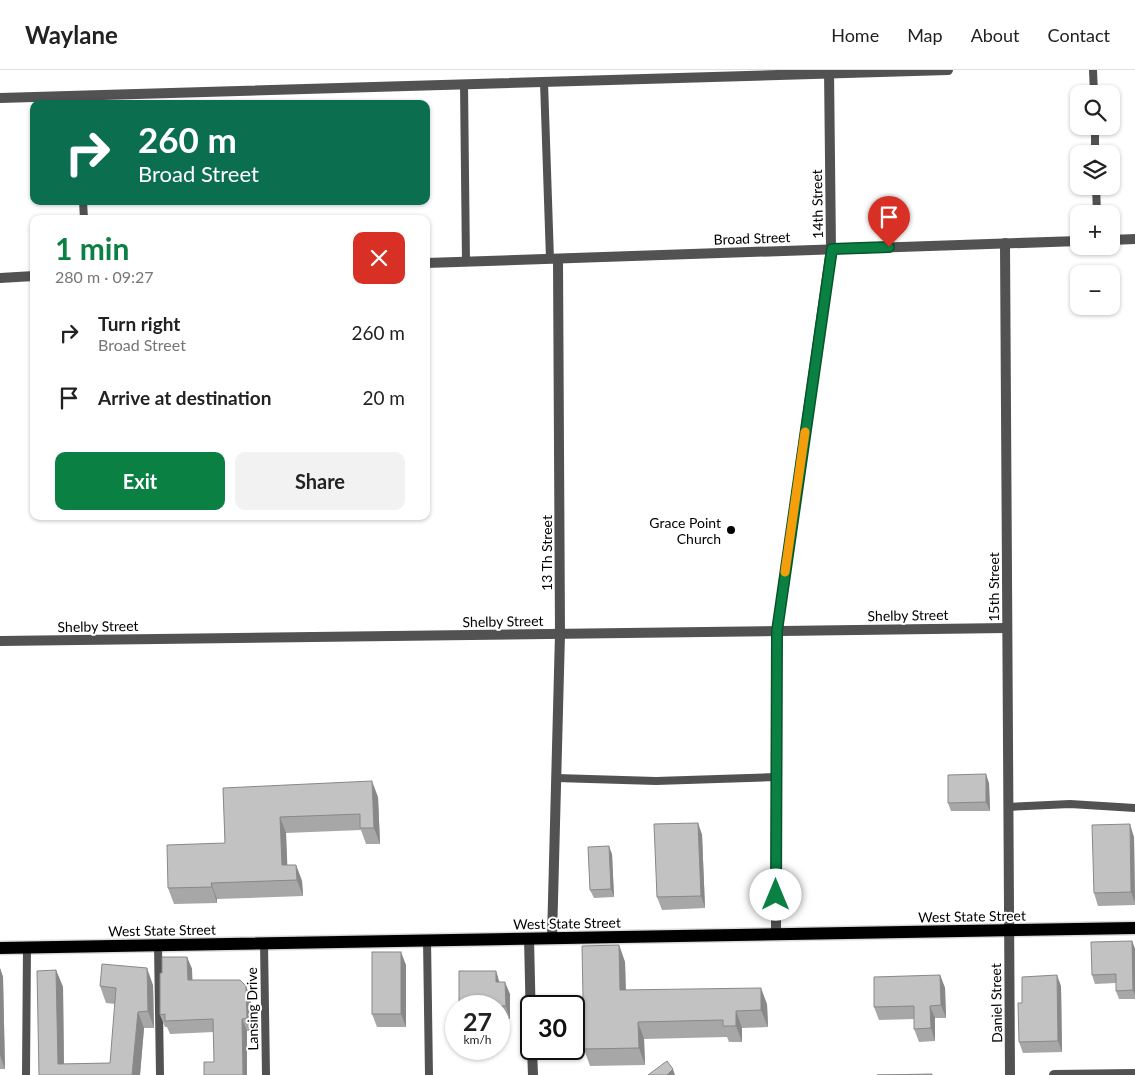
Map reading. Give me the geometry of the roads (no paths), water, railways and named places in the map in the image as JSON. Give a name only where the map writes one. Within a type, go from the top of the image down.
[{"type":"main road","name":"West State Street","points":[[0,948],[1135,928]]},
{"type":"street","points":[[0,98],[78,100],[464,84],[948,70]]},
{"type":"street","name":"14th Street","points":[[776,934],[777,631],[832,249],[829,72]]},
{"type":"street","points":[[1120,240],[1135,239]]},
{"type":"street","name":"Broad Street","points":[[430,263],[1070,241]]},
{"type":"street","name":"15th Street","points":[[1004,244],[1009,930]]},
{"type":"street","name":"13 Th Street","points":[[552,938],[560,634],[554,259]]},
{"type":"street","points":[[0,278],[30,276]]},
{"type":"street","name":"Shelby Street","points":[[0,642],[1007,628]]},
{"type":"street","name":"Daniel Street","points":[[1009,930],[1010,1075]]},
{"type":"street","points":[[529,938],[530,995]]},
{"type":"street","points":[[532,1060],[532,1075]]},
{"type":"street","points":[[1054,1075],[1135,1074]]},
{"type":"lane","points":[[1093,70],[1094,85]]},
{"type":"lane","points":[[544,82],[554,259]]},
{"type":"lane","points":[[464,84],[466,262]]},
{"type":"lane","points":[[556,778],[656,781],[776,777]]},
{"type":"lane","points":[[1008,807],[1070,804],[1135,808]]},
{"type":"lane","points":[[427,940],[429,1075]]},
{"type":"lane","name":"Lansing Drive","points":[[264,943],[266,1075]]},
{"type":"lane","points":[[158,945],[160,1075]]},
{"type":"lane","points":[[26,1075],[27,947]]},
{"type":"place","name":"Grace Point Church","points":[[731,530]]}]
